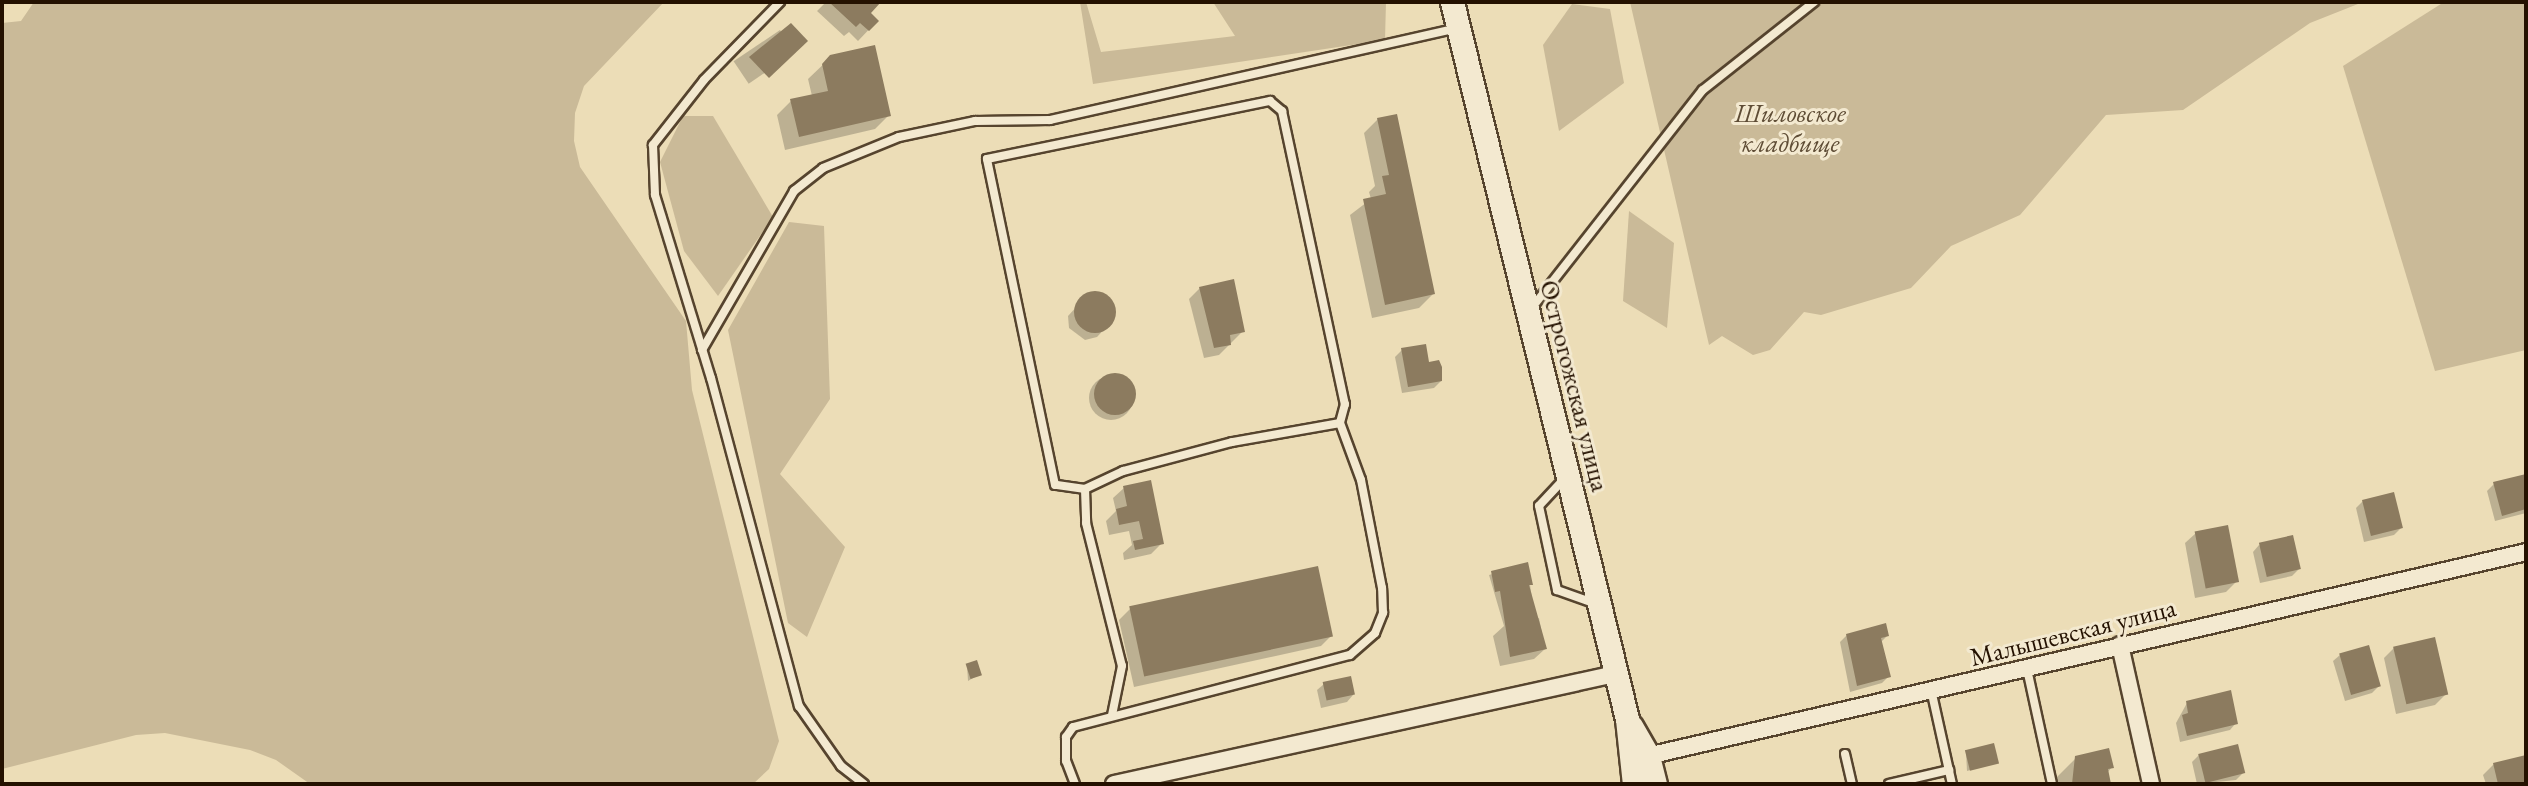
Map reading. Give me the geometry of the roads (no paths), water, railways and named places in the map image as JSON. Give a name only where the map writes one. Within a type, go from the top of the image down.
[{"type":"street","name":"Острогожская улица","points":[[1452,2],[1615,674],[1639,758]]},
{"type":"street","name":"Малышевская улица","points":[[1639,758],[1932,694],[2120,645],[2526,552]]},
{"type":"street","points":[[2120,645],[2151,784]]},
{"type":"street","points":[[1114,784],[1615,674]]},
{"type":"street","points":[[1634,784],[1639,758]]},
{"type":"street","points":[[1639,758],[1655,784]]},
{"type":"lane","points":[[780,2],[704,80],[653,145],[655,195],[702,350],[799,706],[841,766],[864,784]]},
{"type":"lane","points":[[1528,313],[1703,90],[1814,2]]},
{"type":"lane","points":[[702,350],[794,191],[823,168],[899,137],[975,121],[1050,120],[1458,27]]},
{"type":"lane","points":[[1075,784],[1066,761],[1066,737],[1073,727],[1350,655],[1364,647],[1383,612],[1382,588],[1361,481],[1340,423],[1345,404],[1282,111],[1269,101],[987,159],[1055,485],[1085,489],[1123,471],[1232,442],[1340,423]]},
{"type":"lane","points":[[1567,475],[1539,506],[1557,590],[1598,605]]},
{"type":"lane","points":[[1085,489],[1086,523],[1122,666],[1112,715]]},
{"type":"lane","points":[[2026,669],[2052,784]]},
{"type":"lane","points":[[1932,694],[1952,784]]},
{"type":"lane","points":[[1846,754],[1852,784]]},
{"type":"lane","points":[[1889,784],[1949,770]]},
{"type":"park label","name":"Шиловское кладбище","points":[[1790,129]]}]
